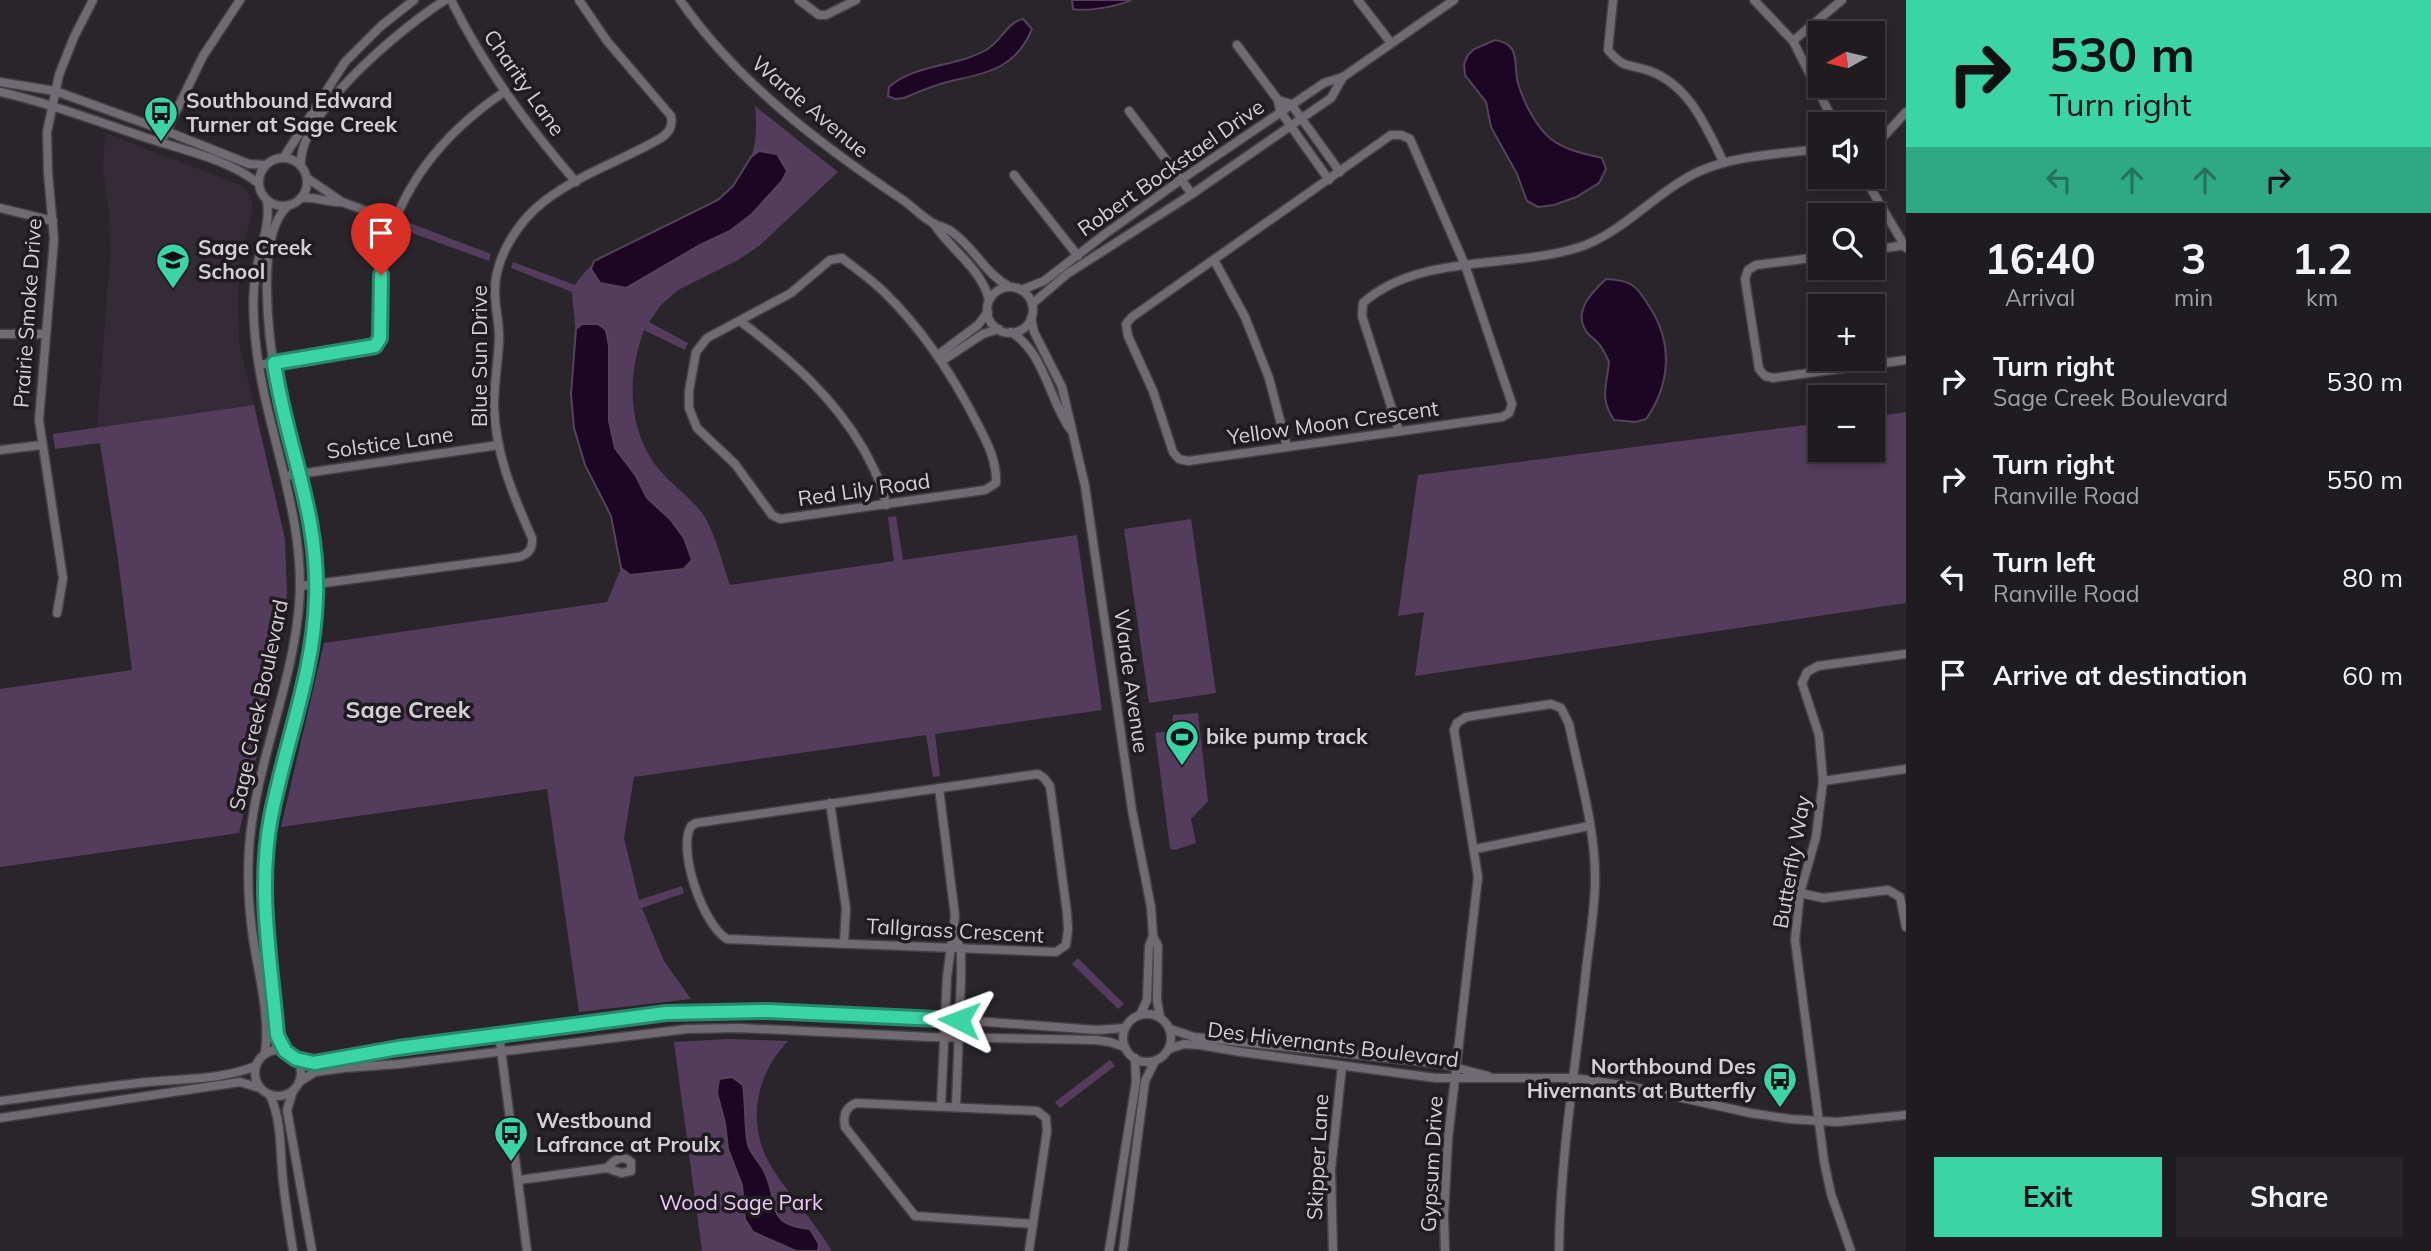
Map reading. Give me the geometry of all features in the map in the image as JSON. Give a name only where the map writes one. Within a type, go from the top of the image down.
[{"type":"street","name":"Prairie Smoke Drive","points":[[57,613],[63,578],[42,445],[39,405],[53,265],[53,221],[47,152],[53,97],[74,37],[93,0]]},
{"type":"street","points":[[165,133],[203,56],[240,0]]},
{"type":"street","points":[[284,157],[345,62],[381,26],[414,0]]},
{"type":"street","points":[[301,166],[303,146],[310,132],[343,89],[391,38],[445,0]]},
{"type":"street","name":"Charity Lane","points":[[451,0],[503,92],[576,182]]},
{"type":"street","name":"Blue Sun Drive","points":[[300,586],[524,556],[533,545],[507,480],[494,407],[499,344],[495,296],[498,270],[523,222],[547,199],[661,138],[668,133],[672,122],[671,117],[607,41],[579,0]]},
{"type":"street","name":"Warde Avenue","points":[[680,0],[723,55],[747,78],[830,149],[934,224],[951,230],[994,278],[1010,287]]},
{"type":"street","points":[[799,0],[819,15],[826,15],[856,0]]},
{"type":"street","points":[[1358,0],[1391,43]]},
{"type":"street","name":"Robert Bockstael Drive","points":[[1021,290],[1044,281],[1182,179],[1280,111],[1324,83],[1343,77],[1454,0]]},
{"type":"street","points":[[1613,0],[1608,50],[1620,64],[1651,71],[1680,89],[1697,110],[1724,163]]},
{"type":"street","points":[[1754,0],[1793,41],[1829,112]]},
{"type":"street","points":[[1793,41],[1842,0]]},
{"type":"street","points":[[1237,45],[1278,100],[1280,111],[1329,180]]},
{"type":"street","name":"Robert Bockstael Drive","points":[[1032,304],[1067,274],[1192,194],[1331,98],[1343,77]]},
{"type":"street","points":[[0,82],[165,133],[249,164],[265,165]]},
{"type":"street","points":[[0,92],[53,97],[246,173],[258,183]]},
{"type":"street","points":[[258,365],[369,349],[378,343],[381,331],[381,275],[394,221],[410,186],[441,144],[471,116],[503,92]]},
{"type":"street","points":[[1278,100],[1291,104],[1340,172]]},
{"type":"street","points":[[1129,111],[1192,194]]},
{"type":"street","points":[[1885,135],[1906,112]]},
{"type":"street","name":"Yellow Moon Crescent","points":[[1391,135],[1401,135],[1409,139],[1465,265],[1512,404],[1509,413],[1502,417],[1188,461],[1179,459],[1173,453],[1153,391],[1128,336],[1126,324],[1132,317],[1340,172],[1391,135]]},
{"type":"street","points":[[1399,431],[1362,316],[1363,303],[1373,294],[1409,276],[1583,246],[1609,233],[1698,172],[1724,163],[1808,151]]},
{"type":"street","points":[[301,198],[307,178],[301,166],[284,157],[265,165],[258,183],[267,201],[275,205],[289,205],[301,198],[330,203],[342,202]]},
{"type":"street","points":[[1014,175],[1077,256]]},
{"type":"street","points":[[307,178],[342,202],[394,221]]},
{"type":"street","points":[[1871,189],[1906,246],[1885,248]]},
{"type":"street","name":"Sage Creek Boulevard","points":[[265,1054],[266,1008],[248,899],[249,847],[257,798],[293,647],[300,586],[296,530],[258,365],[253,294],[268,218],[267,201]]},
{"type":"street","name":"Sage Creek Boulevard","points":[[285,1051],[277,1035],[265,898],[267,848],[271,818],[304,686],[316,617],[317,585],[312,524],[274,363],[268,310],[270,250],[277,219],[289,205]]},
{"type":"street","points":[[0,208],[53,221]]},
{"type":"street","name":"Warde Avenue","points":[[934,224],[944,240],[975,272],[989,300]]},
{"type":"street","name":"Red Lily Road","points":[[842,258],[882,290],[911,320],[940,358],[987,443],[997,468],[996,483],[985,490],[780,519],[772,515],[735,464],[697,428],[689,408],[689,391],[696,352],[707,338],[791,293],[830,260],[842,258]]},
{"type":"street","points":[[1808,258],[1756,265],[1748,270],[1745,279],[1759,369],[1765,376],[1773,378],[1906,360]]},
{"type":"street","points":[[1214,260],[1245,317],[1269,378],[1287,447]]},
{"type":"street","points":[[1010,287],[1021,290],[1032,304],[1031,318],[1025,327],[1011,332],[993,325],[988,312],[989,300],[994,293],[1010,287]]},
{"type":"street","points":[[940,358],[978,326],[988,312]]},
{"type":"street","name":"Warde Avenue","points":[[1031,318],[1034,332],[1062,387],[1085,486],[1132,810],[1151,907],[1153,936],[1158,946],[1157,1000],[1160,1017]]},
{"type":"street","points":[[740,321],[783,354],[824,393],[852,429],[870,460],[884,493],[886,505]]},
{"type":"street","points":[[940,358],[984,334],[999,329]]},
{"type":"street","name":"Warde Avenue","points":[[1011,332],[1021,338],[1030,350],[1072,431]]},
{"type":"street","points":[[0,334],[46,334]]},
{"type":"street","points":[[0,450],[42,445]]},
{"type":"street","name":"Solstice Lane","points":[[285,477],[499,445]]},
{"type":"street","name":"Butterfly Way","points":[[1851,1251],[1831,1194],[1824,1161],[1797,958],[1796,918],[1800,893],[1816,838],[1823,781],[1819,735],[1804,689],[1804,676],[1818,666],[1906,654]]},
{"type":"street","name":"Gypsum Drive","points":[[1445,1251],[1448,1139],[1478,895],[1478,863],[1454,737],[1457,723],[1466,717],[1551,704],[1561,708],[1569,724],[1589,826]]},
{"type":"street","points":[[1823,781],[1906,769]]},
{"type":"street","name":"Tallgrass Crescent","points":[[1030,775],[1044,778],[1049,786],[1067,913],[1066,945],[1056,953],[727,939],[717,930],[697,892],[687,850],[688,832],[696,823],[830,803],[1030,775]]},
{"type":"street","points":[[940,788],[955,903],[959,1020],[956,1107]]},
{"type":"street","points":[[830,803],[846,908],[844,943]]},
{"type":"street","points":[[1475,849],[1589,826],[1595,863],[1594,896],[1574,1078],[1564,1134],[1559,1199],[1559,1251]]},
{"type":"street","points":[[1800,893],[1824,898],[1888,890],[1900,897],[1906,927]]},
{"type":"street","name":"Warde Avenue","points":[[1140,1015],[1147,1000],[1149,946],[1153,936]]},
{"type":"street","points":[[941,1106],[945,1019],[955,949]]},
{"type":"street","points":[[260,1087],[255,1075],[256,1066],[265,1054],[272,1051],[285,1051],[296,1059],[314,1063],[499,1034],[680,1012],[768,1011],[945,1019],[1097,1030],[1125,1028]]},
{"type":"street","points":[[1123,1251],[1145,1081],[1155,1061],[1169,1049],[1170,1029],[1160,1017],[1140,1015],[1131,1020],[1125,1028],[1125,1047]]},
{"type":"street","points":[[312,1251],[286,1110],[299,1082],[315,1072],[687,1029],[1096,1040],[1125,1047],[1135,1058],[1144,1062],[1155,1061]]},
{"type":"street","name":"Des Hivernants Boulevard","points":[[1170,1029],[1194,1037],[1457,1067],[1494,1077]]},
{"type":"street","points":[[499,1034],[527,1251]]},
{"type":"street","name":"Des Hivernants Boulevard","points":[[1169,1049],[1184,1044],[1219,1046],[1241,1052],[1455,1079],[1574,1078],[1629,1086],[1772,1117],[1856,1121],[1906,1115]]},
{"type":"street","points":[[1109,1251],[1136,1082],[1135,1058]]},
{"type":"street","points":[[296,1059],[300,1068],[299,1082]]},
{"type":"street","points":[[0,1101],[239,1073],[256,1066]]},
{"type":"street","name":"Skipper Lane","points":[[1333,1251],[1331,1169],[1342,1066]]},
{"type":"street","points":[[0,1118],[240,1082],[260,1087],[270,1095],[278,1111],[282,1169],[293,1251]]},
{"type":"street","points":[[270,1095],[284,1095],[293,1091]]},
{"type":"street","points":[[1029,1251],[1033,1224],[1046,1131],[1046,1118],[1037,1111],[856,1103],[844,1114],[845,1127],[915,1216],[1033,1224]]},
{"type":"street","points":[[519,1180],[607,1167]]},
{"type":"shaded area","points":[[1072,0],[1131,0],[1103,8],[1079,10],[1073,9]]},
{"type":"shaded area","points":[[1023,19],[1032,29],[1026,42],[1019,52],[1001,66],[904,98],[895,99],[888,96],[889,87],[911,74],[962,60],[986,50],[1013,24]]},
{"type":"shaded area","points":[[1495,40],[1508,45],[1513,51],[1523,98],[1545,134],[1569,149],[1602,158],[1606,169],[1599,183],[1576,197],[1554,205],[1538,207],[1527,201],[1517,174],[1491,127],[1486,102],[1465,75],[1464,64],[1468,55],[1474,49]]},
{"type":"shaded area","name":"Sage Creek School","points":[[105,133],[243,186],[250,196],[253,209],[239,261],[238,305],[239,343],[254,405],[97,428],[110,255],[109,214],[103,170]]},
{"type":"shaded area","points":[[759,151],[777,154],[787,171],[782,181],[752,214],[730,231],[700,245],[626,288],[600,283],[591,269],[594,261],[718,200],[733,186],[751,157]]},
{"type":"shaded area","points":[[1606,279],[1627,282],[1636,288],[1657,320],[1665,348],[1666,363],[1660,392],[1646,419],[1636,422],[1614,420],[1609,412],[1605,392],[1609,362],[1583,324],[1586,302]]},
{"type":"shaded area","points":[[582,324],[598,324],[606,330],[609,346],[609,421],[615,448],[636,476],[647,498],[670,519],[684,538],[692,560],[684,569],[630,575],[621,568],[611,516],[585,465],[574,428],[571,394],[576,329]]},
{"type":"shaded area","points":[[732,1077],[743,1085],[748,1145],[765,1173],[776,1211],[786,1223],[810,1229],[819,1244],[818,1251],[796,1251],[753,1232],[745,1219],[742,1185],[728,1149],[717,1093],[719,1079]]},
{"type":"green space","points":[[755,106],[838,172],[759,246],[738,260],[678,290],[661,305],[649,322],[688,343],[685,350],[644,330],[638,348],[634,368],[634,406],[643,443],[652,460],[706,519],[730,585],[894,561],[888,517],[896,516],[903,560],[1077,535],[1102,710],[935,734],[940,776],[933,777],[926,735],[634,777],[624,838],[639,900],[682,886],[684,893],[642,908],[664,961],[691,999],[579,1012],[547,789],[281,827],[324,643],[607,602],[621,568],[611,516],[585,465],[574,428],[571,394],[576,336],[572,292],[511,268],[513,262],[575,285],[592,265],[606,255],[718,199],[742,176],[749,162],[756,128]]},
{"type":"green space","points":[[407,222],[491,254],[489,261],[404,230]]},
{"type":"green space","points":[[254,405],[285,539],[287,594],[281,649],[239,833],[0,867],[0,689],[132,670],[100,443],[55,449],[53,434]]},
{"type":"green space","points":[[1906,412],[1906,603],[1415,676],[1424,612],[1398,616],[1418,475],[1808,425],[1808,462],[1885,462],[1885,415]]},
{"type":"green space","points":[[1191,519],[1216,693],[1149,703],[1124,529]]},
{"type":"green space","name":"bike pump track","points":[[1198,713],[1208,801],[1191,819],[1196,843],[1175,850],[1170,849],[1155,733],[1172,731],[1173,715]]},
{"type":"green space","points":[[1078,958],[1124,1004],[1118,1009],[1072,964]]},
{"type":"green space","name":"Wood Sage Park","points":[[729,1039],[788,1041],[776,1055],[761,1087],[757,1104],[759,1138],[774,1171],[832,1251],[702,1251],[674,1042]]},
{"type":"green space","points":[[1110,1060],[1115,1066],[1060,1108],[1055,1102]]},
{"type":"place","name":"Southbound Edward Turner at Sage Creek","points":[[161,143]]},
{"type":"place","name":"Sage Creek School","points":[[173,290]]},
{"type":"place","name":"bike pump track","points":[[1182,767]]},
{"type":"place","name":"Northbound Des Hivernants at Butterfly","points":[[1780,1109]]},
{"type":"place","name":"Westbound Lafrance at Proulx","points":[[511,1163]]},
{"type":"district","name":"Sage Creek","points":[[408,710]]},
{"type":"route","points":[[381,275],[381,331],[375,346],[274,363],[312,524],[317,576],[316,617],[304,686],[271,818],[265,875],[277,1035],[285,1051],[296,1059],[314,1063],[398,1048],[680,1012],[768,1011],[959,1020]]}]
